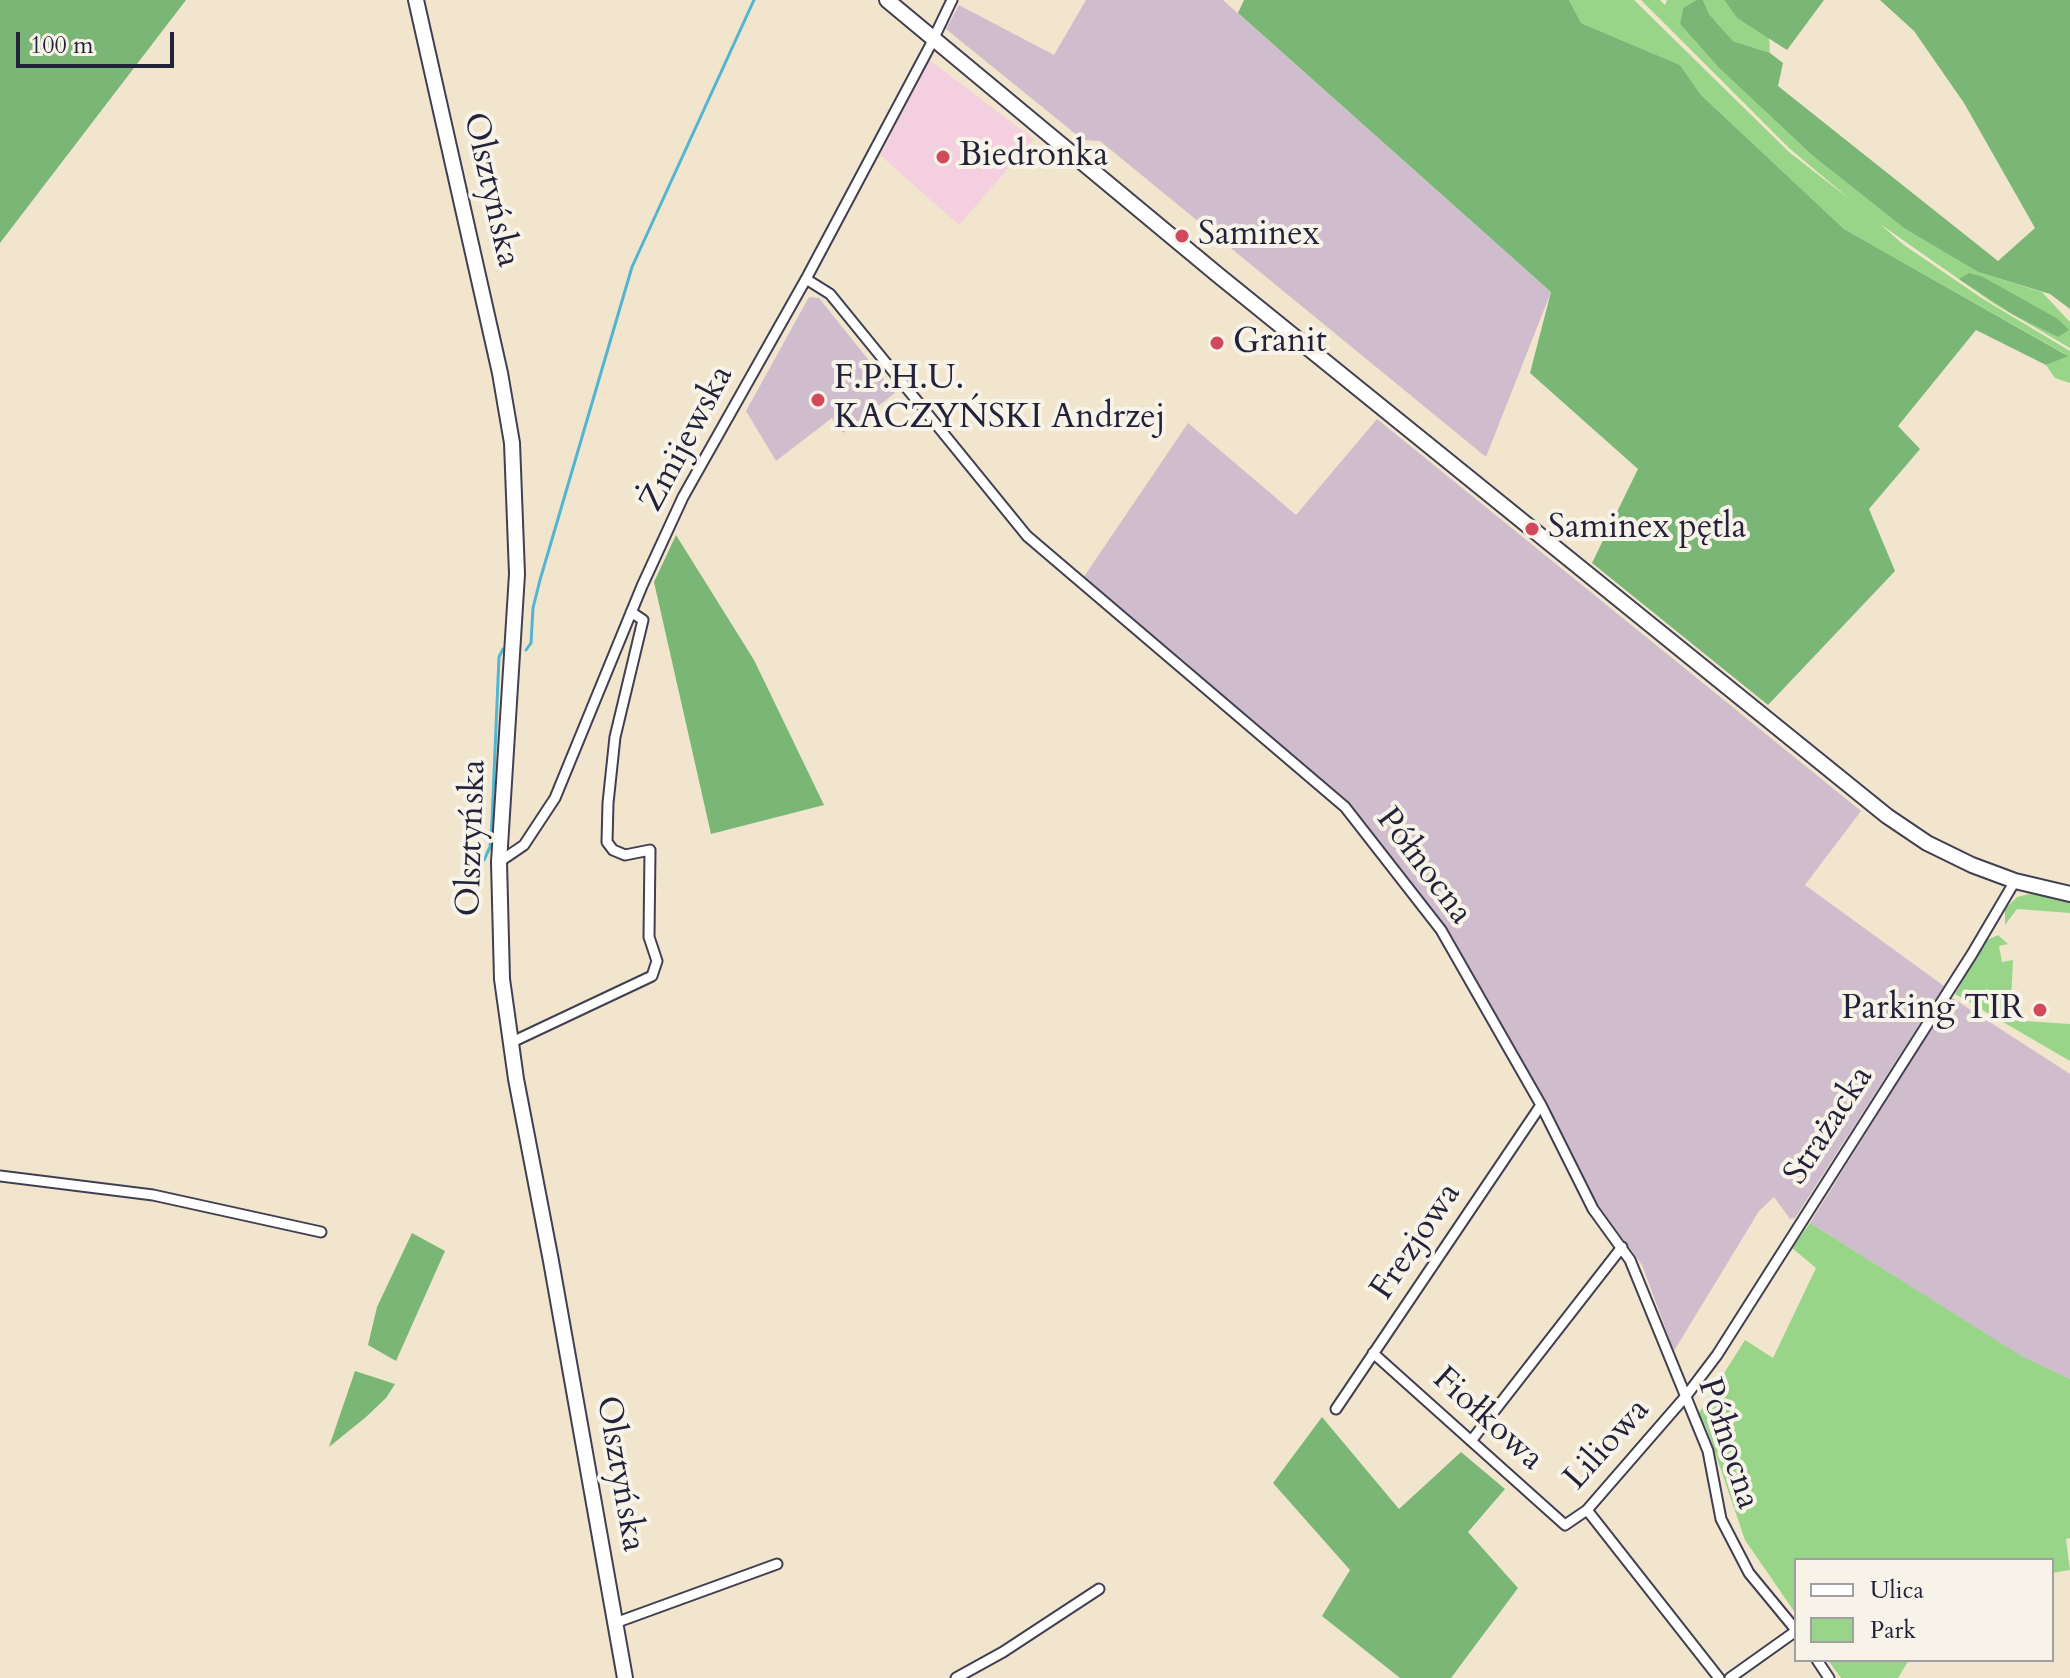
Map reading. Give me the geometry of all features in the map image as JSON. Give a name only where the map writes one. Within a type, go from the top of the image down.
[{"type":"street","name":"Olsztyńska","points":[[416,0],[500,373],[512,443],[517,574],[499,862],[500,955],[510,1043],[625,1678]]},
{"type":"street","points":[[887,0],[932,40],[1887,816],[1949,855],[2015,881],[2070,894]]},
{"type":"street","name":"Żmijewska","points":[[499,862],[524,845],[555,798],[631,612],[683,497],[806,279],[952,0]]},
{"type":"street","name":"Północna","points":[[806,279],[830,294],[1027,536],[1355,818],[1448,941],[1541,1105],[1593,1209],[1622,1247],[1639,1278],[1708,1451],[1716,1503],[1737,1552],[1749,1573],[1794,1628]]},
{"type":"street","points":[[510,1043],[652,976],[657,961],[649,937],[650,850],[625,855],[613,850],[607,842],[615,737],[643,620],[631,612]]},
{"type":"street","name":"Strażacka","points":[[1686,1396],[1769,1275],[1797,1224],[1972,954],[2015,881]]},
{"type":"street","name":"Frezjowa","points":[[1336,1409],[1541,1105]]},
{"type":"street","points":[[0,1176],[153,1195],[321,1232]]},
{"type":"street","points":[[1471,1441],[1622,1247]]},
{"type":"street","name":"Fiołkowa","points":[[1373,1353],[1565,1525]]},
{"type":"street","name":"Liliowa","points":[[1565,1525],[1587,1510],[1686,1396]]},
{"type":"street","points":[[1587,1510],[1719,1678]]},
{"type":"street","points":[[615,1623],[777,1564]]},
{"type":"street","points":[[956,1678],[1003,1652],[1099,1589]]},
{"type":"street","points":[[1730,1678],[1794,1631]]},
{"type":"shaded area","points":[[1086,0],[1223,0],[1551,292],[1486,457],[1100,141],[1083,140],[946,29],[959,5],[1054,55]]},
{"type":"shaded area","points":[[929,60],[1034,139],[959,225],[880,155]]},
{"type":"shaded area","points":[[809,297],[819,298],[895,393],[843,433],[832,418],[776,461],[746,411]]},
{"type":"shaded area","points":[[1377,419],[1861,811],[1805,885],[1944,986],[1795,1218],[1790,1219],[1774,1197],[1759,1211],[1674,1351],[1642,1265],[1585,1187],[1449,937],[1357,812],[1079,584],[1188,423],[1296,515]]},
{"type":"shaded area","points":[[1951,997],[2070,1074],[2070,1379],[2023,1358],[1810,1223]]},
{"type":"green space","points":[[0,0],[186,0],[0,243]]},
{"type":"green space","points":[[1244,0],[1569,0],[1581,23],[1680,65],[1701,95],[1844,229],[2068,356],[2046,365],[1976,330],[1898,426],[1920,449],[1869,509],[1895,571],[1768,705],[1592,563],[1638,469],[1530,373],[1551,292],[1238,13]]},
{"type":"green space","points":[[1569,0],[1634,0],[1789,152],[1852,201],[1789,148],[1641,0],[1660,0],[1665,5],[1667,0],[1696,0],[1683,8],[1680,24],[1719,68],[1813,156],[1903,227],[1978,272],[2042,292],[2070,322],[2070,348],[1993,303],[1880,224],[1904,245],[1983,299],[2070,351],[2070,383],[2055,378],[2046,365],[2067,355],[1844,229],[1701,95],[1680,65],[1581,23]],"holes":[[[1983,277],[2058,322],[2058,337],[2039,326]]]},
{"type":"green space","points":[[1696,0],[1703,0],[1709,14],[1733,41],[1770,53],[1783,63],[1778,86],[1998,261],[2035,228],[1964,103],[1914,31],[1880,0],[2070,0],[2070,309],[2050,294],[1978,272],[1904,228],[1813,156],[1719,68],[1680,24],[1683,8]]},
{"type":"green space","points":[[1703,0],[1724,0],[1737,18],[1769,37],[1770,53],[1733,41],[1709,14]]},
{"type":"green space","points":[[1724,0],[1824,0],[1787,50],[1737,18]]},
{"type":"green space","points":[[1969,273],[1983,277],[2058,319],[2069,330],[2058,337],[2012,314],[1959,279]]},
{"type":"green space","points":[[676,535],[754,660],[824,805],[711,834],[654,582]]},
{"type":"green space","points":[[2029,894],[2070,900],[2070,913],[2017,909],[2005,925],[2005,909],[2017,897]]},
{"type":"green space","points":[[1998,935],[2008,944],[1999,946],[2002,962],[2013,960],[2010,1020],[2070,1024],[2070,1061],[1955,994],[1985,941]]},
{"type":"green space","points":[[1810,1223],[2023,1357],[2070,1379],[2070,1538],[2066,1539],[2070,1570],[2054,1573],[2054,1558],[1794,1558],[1794,1611],[1745,1540],[1699,1413],[1745,1340],[1773,1358],[1816,1268],[1792,1248]]},
{"type":"green space","points":[[412,1233],[445,1251],[396,1361],[368,1345],[377,1307]]},
{"type":"green space","points":[[355,1371],[395,1384],[386,1398],[329,1447]]},
{"type":"green space","points":[[1322,1417],[1399,1509],[1461,1452],[1505,1489],[1468,1532],[1518,1588],[1451,1678],[1400,1678],[1322,1616],[1350,1570],[1273,1483]]},
{"type":"green space","points":[[1829,1662],[1908,1662],[1898,1678],[1841,1678]]},
{"type":"waterway","points":[[526,650],[531,643],[533,608],[540,580],[632,267],[754,0]]},
{"type":"waterway","points":[[484,860],[490,847],[492,821],[499,657],[506,649]]},
{"type":"place","name":"Biedronka","points":[[943,157]]},
{"type":"place","name":"Saminex","points":[[1182,236]]},
{"type":"place","name":"Granit","points":[[1217,343]]},
{"type":"place","name":"F.P.H.U. KACZYŃSKI Andrzej","points":[[818,400]]},
{"type":"place","name":"Saminex pętla","points":[[1532,529]]},
{"type":"place","name":"Parking TIR","points":[[2040,1010]]}]
